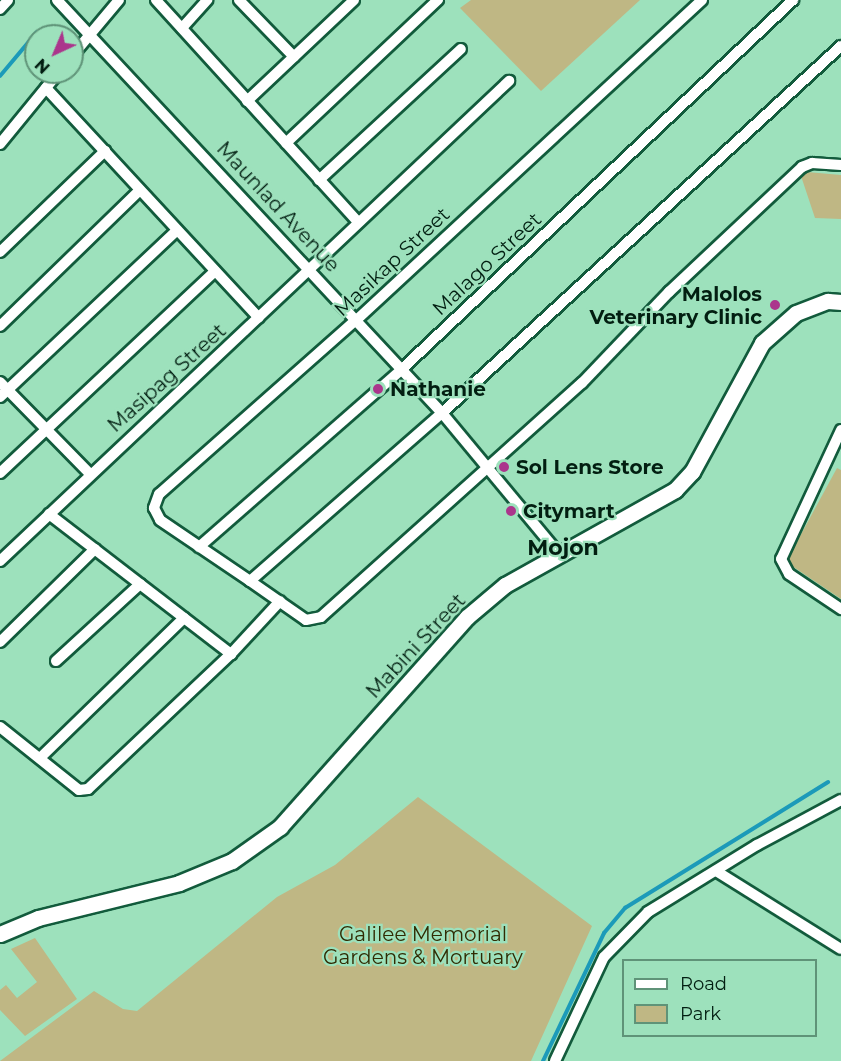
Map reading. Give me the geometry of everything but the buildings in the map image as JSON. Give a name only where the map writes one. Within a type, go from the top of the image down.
[{"type":"main road","name":"Mabini Street","points":[[0,934],[38,918],[179,882],[232,861],[280,827],[308,800],[467,617],[505,585],[654,505],[675,490],[692,472],[762,343],[796,313],[828,302],[841,302]]},
{"type":"street","points":[[0,9],[8,0]]},
{"type":"street","name":"Maunlad Avenue","points":[[57,0],[91,32],[357,319],[490,466],[559,554]]},
{"type":"street","points":[[84,41],[119,0]]},
{"type":"street","points":[[156,0],[358,222]]},
{"type":"street","points":[[182,28],[207,0]]},
{"type":"street","points":[[239,0],[294,57]]},
{"type":"street","points":[[247,101],[354,0]]},
{"type":"street","points":[[286,143],[438,0]]},
{"type":"street","name":"Masikap Street","points":[[702,0],[357,319],[159,494],[154,508],[160,520],[306,620],[321,617],[582,383],[669,292],[802,167],[812,163],[841,165]]},
{"type":"street","name":"Malago Street","points":[[199,547],[402,369],[793,0]]},
{"type":"street","points":[[250,581],[442,413],[841,46]]},
{"type":"street","points":[[320,180],[461,49]]},
{"type":"street","name":"Masipag Street","points":[[0,561],[89,473],[259,318],[309,268],[509,81]]},
{"type":"street","points":[[0,144],[49,84]]},
{"type":"street","points":[[46,88],[259,318]]},
{"type":"street","points":[[0,252],[105,152]]},
{"type":"street","points":[[0,326],[140,190]]},
{"type":"street","points":[[89,473],[2,390],[177,230]]},
{"type":"street","points":[[0,473],[215,272]]},
{"type":"street","points":[[841,430],[781,559],[784,570],[841,609]]},
{"type":"street","points":[[829,455],[841,460]]},
{"type":"street","points":[[49,514],[231,654]]},
{"type":"street","points":[[0,642],[95,549]]},
{"type":"street","points":[[56,661],[140,584]]},
{"type":"street","points":[[0,727],[79,790],[88,789],[231,654],[280,601]]},
{"type":"street","points":[[40,758],[184,618]]},
{"type":"street","points":[[555,1061],[604,957],[619,939],[648,912],[841,800]]},
{"type":"street","points":[[716,871],[841,949]]},
{"type":"green space","points":[[471,0],[640,0],[541,91],[460,8]]},
{"type":"green space","points":[[807,172],[841,175],[841,219],[815,218],[801,176]]},
{"type":"green space","points":[[837,468],[841,470],[841,599],[786,562]]},
{"type":"green space","name":"Galilee Memorial Gardens & Mortuary","points":[[418,797],[592,926],[531,1061],[0,1061],[94,991],[123,1009],[137,1011],[277,897],[335,865]]},
{"type":"green space","points":[[35,938],[77,999],[25,1036],[0,1010],[0,990],[6,985],[17,998],[37,982],[11,949]]},
{"type":"waterway","points":[[0,76],[24,47]]},
{"type":"waterway","points":[[543,1061],[604,933],[625,908],[828,782]]},
{"type":"place","name":"Malolos Veterinary Clinic","points":[[775,305]]},
{"type":"place","name":"Nathanie","points":[[378,389]]},
{"type":"place","name":"Sol Lens Store","points":[[504,467]]},
{"type":"place","name":"Citymart","points":[[511,511]]},
{"type":"district","name":"Mojon","points":[[563,548]]}]
